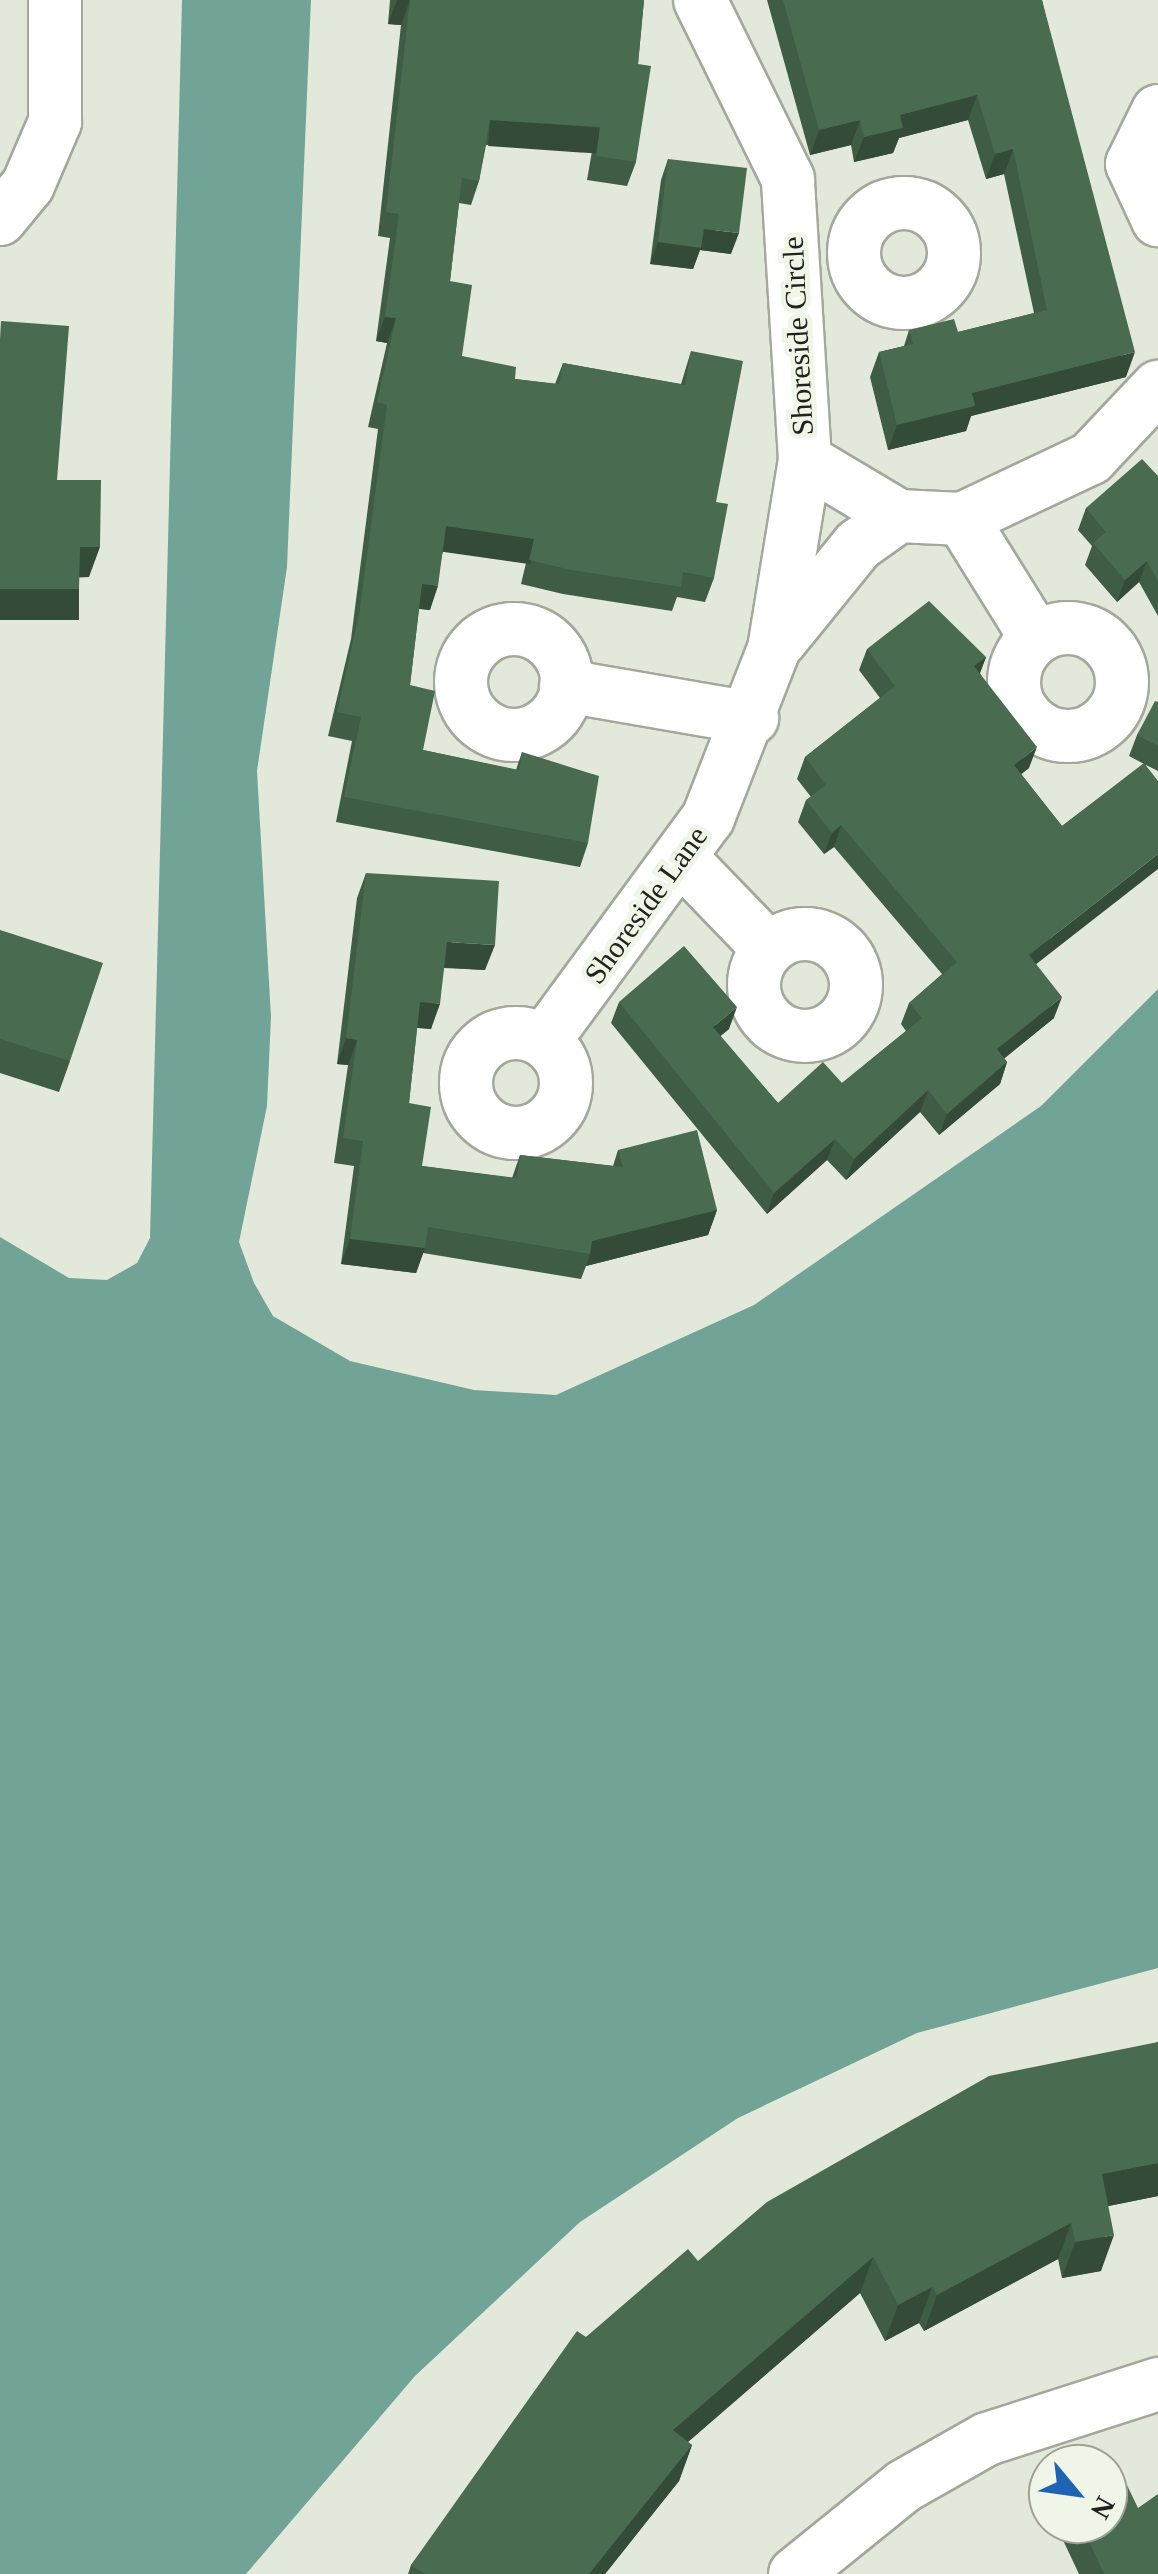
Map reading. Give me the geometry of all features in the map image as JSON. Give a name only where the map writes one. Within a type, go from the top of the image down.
[{"type":"street","points":[[0,219],[28,185],[54,122],[55,0]]},
{"type":"street","name":"Shoreside Circle","points":[[700,0],[788,179],[806,460],[899,516],[962,519],[1091,458],[1158,387]]},
{"type":"street","points":[[1158,110],[1132,164],[1158,220]]},
{"type":"street","points":[[796,282],[855,265]]},
{"type":"street","name":"Shoreside Lane","points":[[544,1042],[684,861],[752,718],[774,648],[806,460]]},
{"type":"street","name":"Shoreside Lane","points":[[774,648],[846,558],[899,516]]},
{"type":"street","points":[[962,519],[1036,638]]},
{"type":"street","points":[[566,686],[752,718]]},
{"type":"street","points":[[684,861],[769,949]]},
{"type":"street","points":[[795,2574],[904,2486],[987,2440],[1158,2384]]},
{"type":"water","points":[[182,0],[311,0],[287,567],[257,771],[271,1017],[267,1106],[239,1242],[254,1283],[273,1316],[350,1361],[474,1390],[556,1395],[754,1305],[1041,1106],[1158,989],[1158,1968],[917,2033],[738,2118],[580,2222],[415,2376],[246,2574],[0,2574],[0,1237],[69,1278],[107,1280],[137,1263],[150,1238]]},
{"type":"building","points":[[410,0],[644,0],[638,64],[651,66],[636,162],[596,156],[600,127],[490,120],[479,181],[462,178],[450,281],[472,285],[462,356],[516,367],[515,379],[559,384],[563,363],[685,385],[691,351],[743,361],[716,502],[728,504],[714,578],[683,572],[681,587],[571,570],[529,560],[534,539],[446,526],[438,586],[422,584],[410,685],[435,691],[423,750],[519,770],[522,752],[599,776],[588,843],[344,797],[361,717],[337,712],[359,615],[387,405],[377,402],[396,318],[385,317],[399,214],[386,212]]},
{"type":"building","points":[[783,0],[1042,0],[1135,352],[972,393],[975,406],[897,425],[879,352],[913,344],[909,330],[954,319],[958,332],[1047,310],[1013,149],[995,154],[977,95],[900,115],[903,128],[864,137],[860,120],[819,130]]},
{"type":"building","points":[[668,159],[747,168],[739,233],[704,229],[701,248],[658,242]]},
{"type":"building","points":[[1,321],[69,326],[57,480],[101,480],[100,547],[80,547],[79,589],[0,589]]},
{"type":"building","points":[[1142,459],[1158,476],[1158,581],[1147,561],[1125,580],[1093,543],[1106,532],[1086,508]]},
{"type":"building","points":[[929,601],[986,657],[974,666],[1037,747],[1014,765],[1062,826],[1144,763],[1158,781],[1158,854],[1029,955],[1062,997],[997,1049],[1007,1062],[947,1114],[928,1090],[854,1159],[835,1139],[774,1193],[619,1002],[684,946],[737,1007],[713,1027],[778,1103],[823,1062],[842,1083],[922,1018],[909,1003],[957,962],[841,825],[832,833],[806,800],[826,785],[805,757],[895,686],[867,649]]},
{"type":"building","points":[[1155,701],[1158,702],[1158,746],[1137,735]]},
{"type":"building","points":[[366,873],[499,881],[495,945],[447,942],[440,1004],[420,1002],[409,1103],[431,1107],[422,1166],[517,1178],[520,1155],[623,1167],[618,1150],[697,1130],[717,1210],[592,1241],[590,1254],[428,1227],[425,1248],[350,1239],[363,1141],[343,1138],[357,1040],[346,1038]]},
{"type":"building","points":[[0,930],[103,963],[70,1061],[0,1039]]},
{"type":"building","points":[[1158,2042],[1158,2163],[1102,2174],[1114,2235],[1075,2242],[1071,2223],[937,2295],[932,2287],[898,2305],[873,2257],[673,2430],[692,2445],[589,2574],[425,2574],[411,2565],[577,2331],[586,2337],[688,2249],[698,2261],[767,2202],[989,2076]]},
{"type":"building","points":[[1128,2487],[1138,2508],[1158,2494],[1158,2574],[1104,2574],[1090,2544],[1128,2544]]}]
